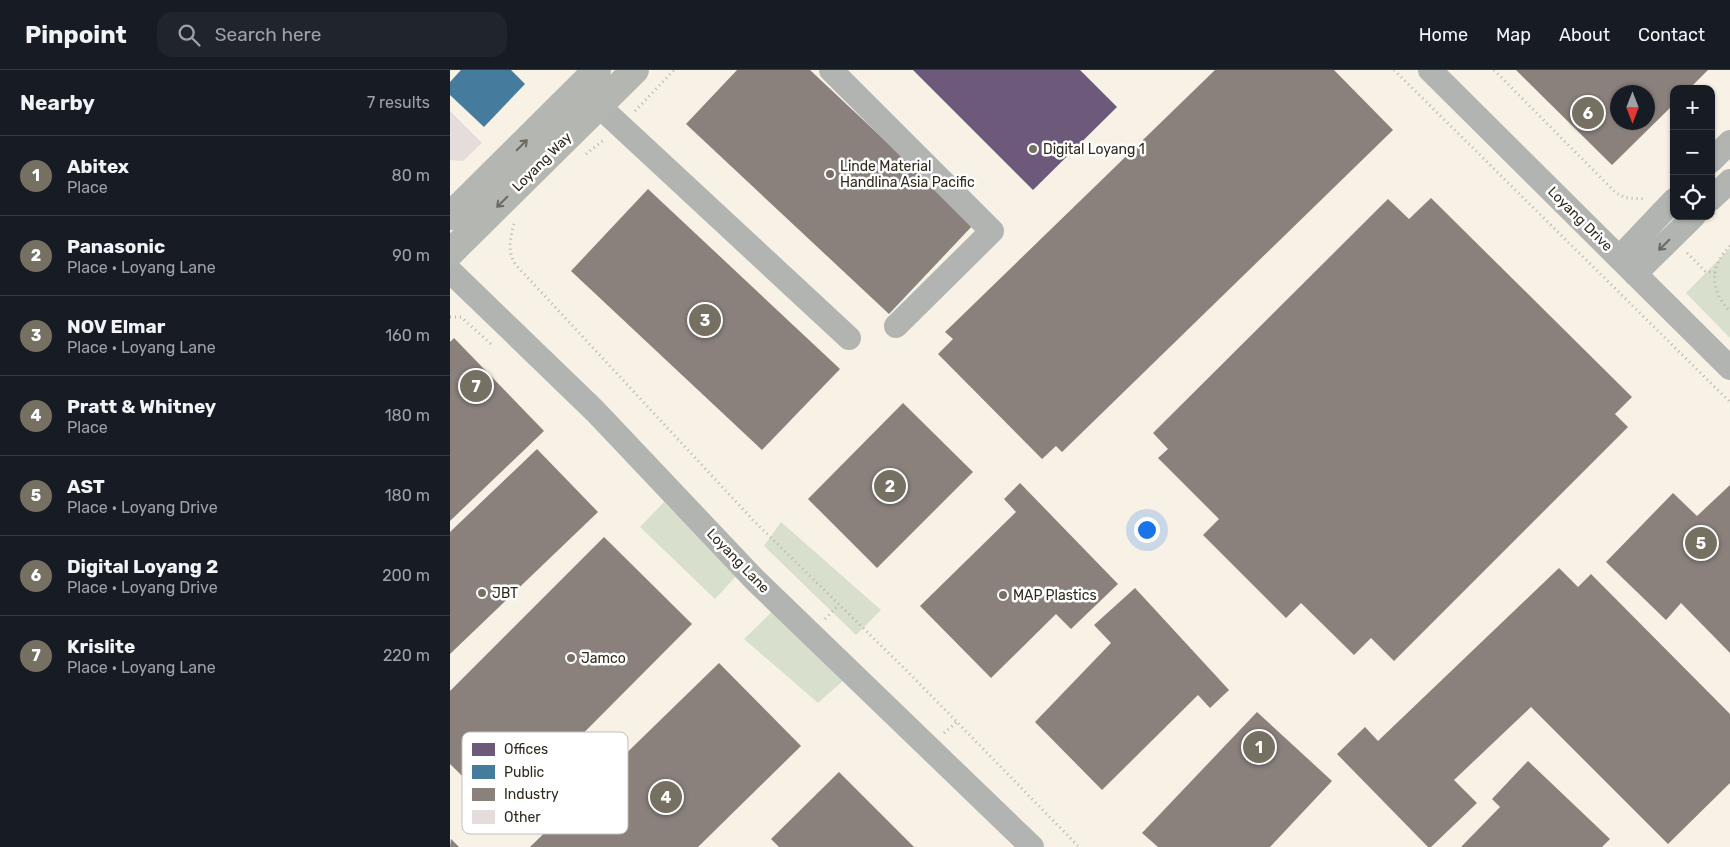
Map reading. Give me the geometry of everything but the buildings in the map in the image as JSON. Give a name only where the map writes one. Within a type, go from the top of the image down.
[{"type":"main road","name":"Loyang Way","points":[[450,216],[598,70]]},
{"type":"main road","name":"Loyang Way","points":[[450,253],[635,70]]},
{"type":"street","points":[[831,70],[992,231],[896,326]]},
{"type":"street","name":"Loyang Drive","points":[[1430,70],[1730,368]]},
{"type":"street","points":[[599,106],[850,338]]},
{"type":"street","points":[[1715,158],[1730,142]]},
{"type":"street","points":[[1715,195],[1730,181]]},
{"type":"street","points":[[1619,258],[1670,204]]},
{"type":"street","points":[[1635,274],[1690,220]]},
{"type":"street","name":"Loyang Lane","points":[[450,271],[595,411],[755,580],[1032,847]]},
{"type":"path","points":[[580,159],[621,126],[674,70]]},
{"type":"path","points":[[1394,70],[1730,402]]},
{"type":"path","points":[[1494,70],[1616,194],[1638,200]]},
{"type":"path","points":[[514,222],[510,240],[512,259],[516,266],[753,520],[916,681],[1079,847]]},
{"type":"path","points":[[1730,246],[1722,254],[1715,273],[1716,290],[1720,301],[1730,311]]},
{"type":"green space","points":[[1730,248],[1730,338],[1686,293]]},
{"type":"green space","points":[[664,502],[739,573],[715,599],[640,527]]},
{"type":"green space","points":[[781,522],[881,610],[856,635],[764,546]]},
{"type":"green space","points":[[773,611],[845,679],[818,703],[744,639]]},
{"type":"place","name":"Digital Loyang 2","points":[[1588,113]]},
{"type":"place","name":"Digital Loyang 1","points":[[1033,149]]},
{"type":"place","name":"Linde Material Handlina Asia Pacific","points":[[830,174]]},
{"type":"place","name":"NOV Elmar","points":[[705,320]]},
{"type":"place","name":"Krislite","points":[[476,386]]},
{"type":"place","name":"Panasonic","points":[[890,486]]},
{"type":"place","name":"AST","points":[[1701,543]]},
{"type":"place","name":"JBT","points":[[482,593]]},
{"type":"place","name":"MAP Plastics","points":[[1003,595]]},
{"type":"place","name":"Jamco","points":[[571,658]]},
{"type":"place","name":"Abitex","points":[[1259,747]]},
{"type":"place","name":"Pratt & Whitney","points":[[666,797]]}]
